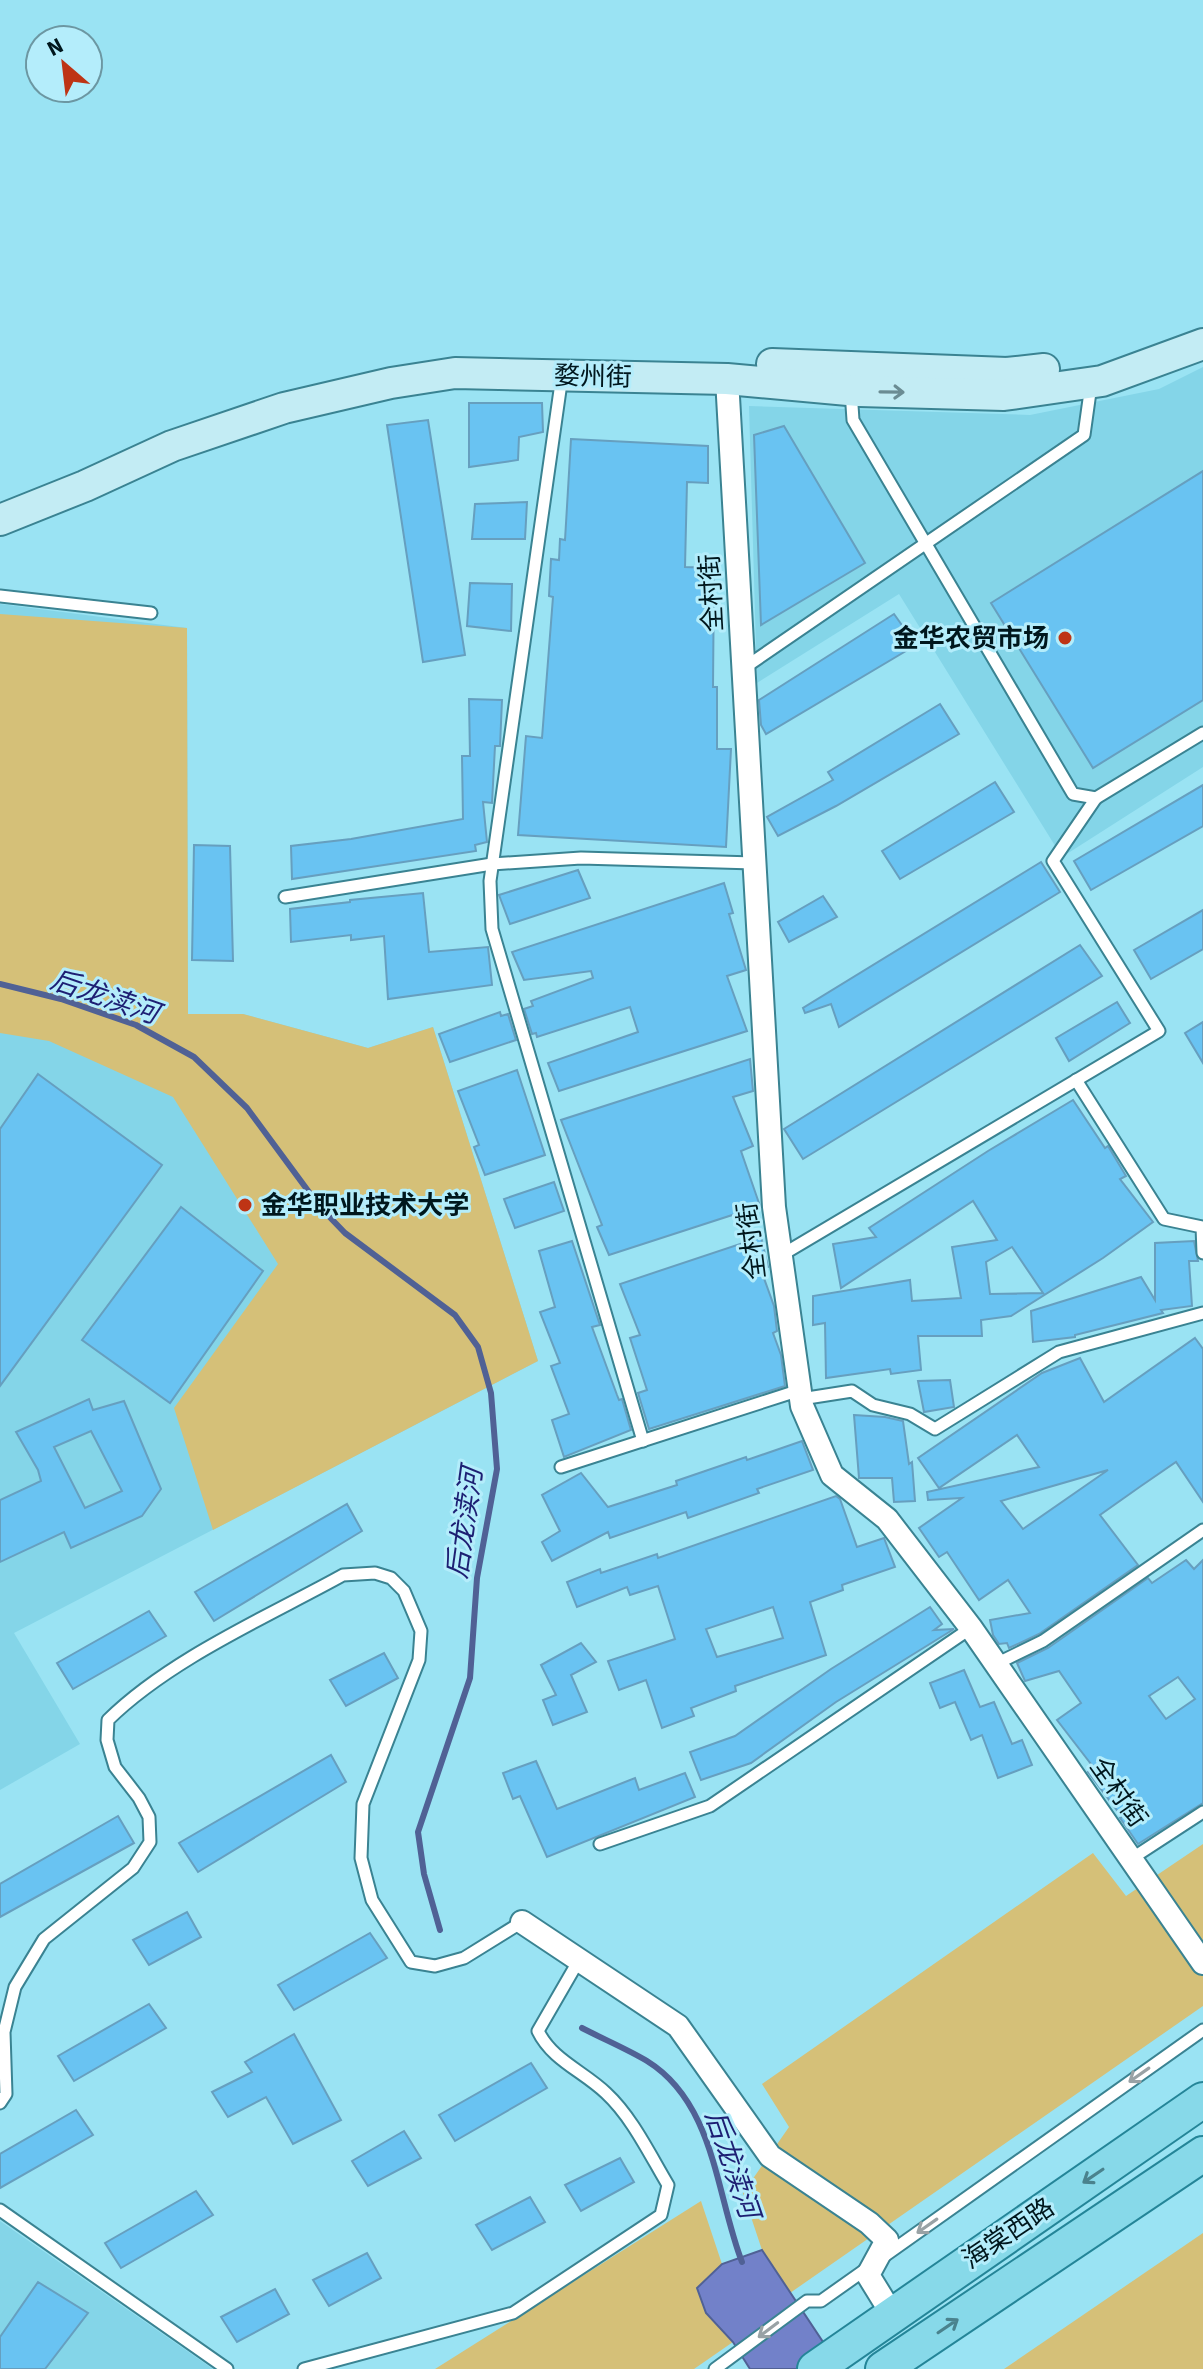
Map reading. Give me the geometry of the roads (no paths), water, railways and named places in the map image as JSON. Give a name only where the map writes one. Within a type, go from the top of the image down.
[{"type":"main road","name":"婺州街","points":[[0,502],[157,433],[248,400],[330,376],[430,358],[567,357],[1007,373],[1103,363],[1203,326]]},
{"type":"main road","name":"婺州街","points":[[0,520],[172,446],[284,408],[391,383],[455,373],[727,379],[851,391],[1004,395],[1091,382],[1203,344]]},
{"type":"main road","name":"海棠西路","points":[[827,2361],[1203,2100]]},
{"type":"main road","name":"海棠西路","points":[[883,2369],[1203,2152]]},
{"type":"street","name":"全村街","points":[[727,379],[774,1207],[800,1395],[832,1475],[887,1519],[971,1628],[1203,1963]]},
{"type":"street","points":[[522,1922],[678,2026],[770,2156],[869,2223],[887,2240],[868,2275],[892,2314]]},
{"type":"lane","points":[[563,375],[492,864],[492,929],[643,1441]]},
{"type":"lane","points":[[743,668],[1084,435],[1091,382]]},
{"type":"lane","points":[[851,391],[853,420],[927,541],[1073,794],[1096,798]]},
{"type":"lane","points":[[0,596],[151,613]]},
{"type":"lane","points":[[780,1256],[1159,1031],[1053,861],[1096,798],[1203,733]]},
{"type":"lane","points":[[285,897],[492,864],[581,858],[754,863]]},
{"type":"lane","points":[[1076,1080],[1164,1219],[1202,1227],[1203,1253]]},
{"type":"lane","points":[[561,1467],[800,1395],[852,1391],[873,1405],[910,1414],[935,1429],[1059,1352],[1203,1313]]},
{"type":"lane","points":[[996,1664],[1043,1641],[1203,1530]]},
{"type":"lane","points":[[0,2103],[6,2094],[4,2032],[15,1987],[44,1939],[133,1868],[150,1842],[149,1817],[139,1798],[115,1767],[107,1740],[108,1720],[127,1701],[167,1672],[343,1575],[375,1573],[391,1578],[404,1591],[421,1631],[419,1660],[363,1804],[361,1858],[372,1900],[411,1962],[435,1966],[464,1958],[522,1922]]},
{"type":"lane","points":[[600,1844],[710,1806],[971,1628]]},
{"type":"lane","points":[[1131,1859],[1203,1812]]},
{"type":"lane","points":[[304,2369],[513,2313],[661,2215],[668,2185],[630,2125],[606,2093],[545,2045],[538,2031],[579,1960]]},
{"type":"lane","points":[[715,2369],[807,2301],[821,2301],[1203,2030]]},
{"type":"lane","points":[[0,2210],[227,2369]]},
{"type":"waterway","name":"后龙渎河","points":[[0,984],[61,999],[136,1025],[194,1057],[247,1108],[320,1207],[345,1233],[455,1315],[478,1347],[491,1393],[497,1469],[477,1578],[470,1678],[418,1832],[424,1874],[440,1930]]},
{"type":"waterway","name":"后龙渎河","points":[[582,2028],[647,2061],[670,2079],[687,2101],[710,2152],[742,2262]]},
{"type":"place","name":"金华农贸市场","points":[[1065,638]]},
{"type":"place","name":"金华职业技术大学","points":[[245,1205]]}]
